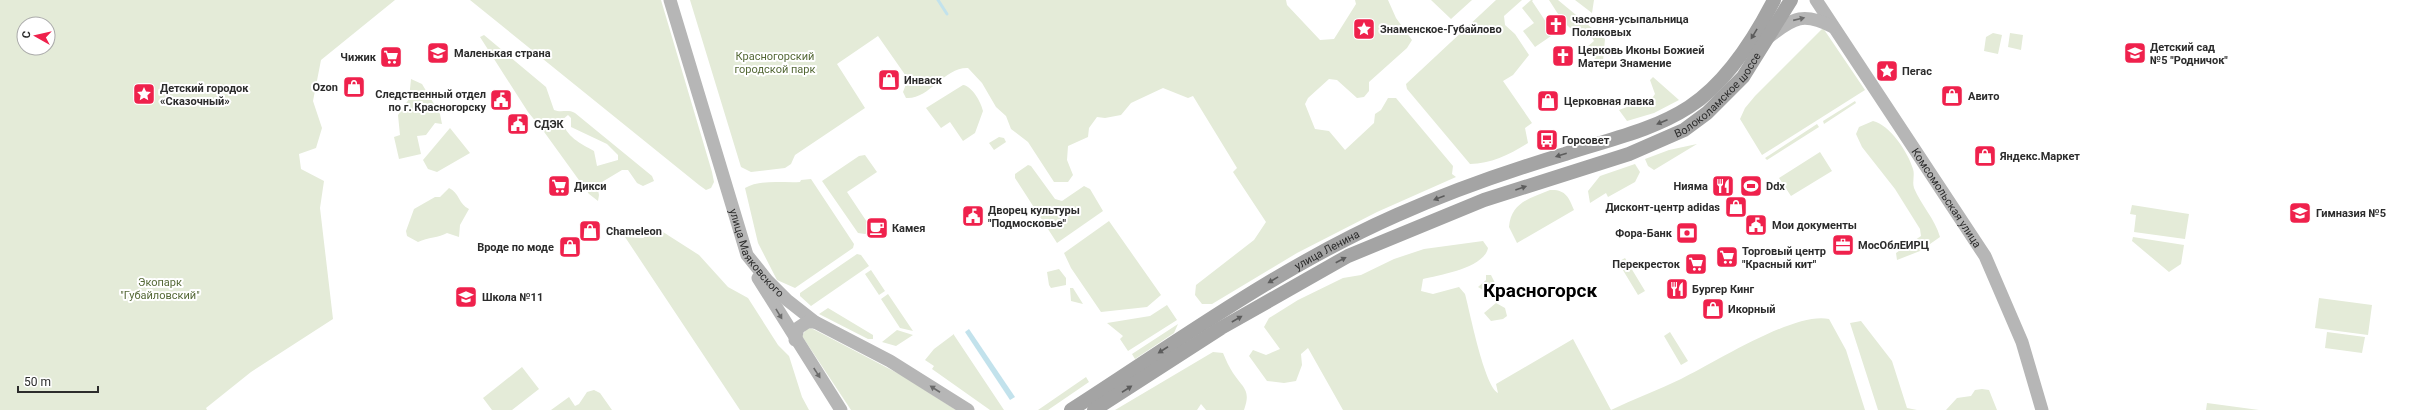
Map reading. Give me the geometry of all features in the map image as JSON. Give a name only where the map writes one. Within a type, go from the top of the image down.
[{"type":"main road","name":"Волоколамское шоссе","points":[[1607,140],[1676,116],[1708,93],[1734,63],[1774,0]]},
{"type":"main road","name":"Волоколамское шоссе","points":[[1618,157],[1668,138],[1699,120],[1743,77],[1791,0]]},
{"type":"main road","name":"улица Ленина","points":[[1071,410],[1253,292],[1341,242],[1396,216],[1476,184],[1607,140]]},
{"type":"main road","name":"улица Ленина","points":[[1094,410],[1221,328],[1348,256],[1484,200],[1618,157]]},
{"type":"street","name":"улица Маяковского","points":[[670,0],[747,255],[767,280],[787,300],[815,322],[890,361],[968,410]]},
{"type":"street","name":"Комсомольская улица","points":[[1817,1],[1985,256],[2022,342],[2042,410]]},
{"type":"street","points":[[1768,38],[1781,28],[1800,18],[1812,18],[1833,27]]},
{"type":"street","points":[[747,255],[795,340],[841,410]]},
{"type":"street","points":[[795,340],[798,328],[807,322],[815,322]]},
{"type":"green space","name":"Экопарк \"Губайловский\"","points":[[0,0],[395,0],[321,60],[313,101],[322,128],[316,148],[299,154],[301,169],[324,181],[320,208],[333,319],[251,372],[206,408],[207,410],[0,410]]},
{"type":"green space","points":[[470,0],[661,0],[712,172],[714,182],[711,188],[706,190],[699,185]]},
{"type":"green space","name":"Красногорский городской парк","points":[[690,0],[1286,0],[1287,5],[1320,40],[1334,39],[1356,4],[1355,0],[1388,0],[1396,18],[1412,40],[1407,48],[1369,82],[1369,91],[1364,97],[1357,98],[1337,80],[1329,79],[1308,98],[1305,104],[1315,129],[1329,131],[1345,150],[1374,123],[1375,114],[1381,110],[1388,98],[1396,98],[1453,166],[1452,174],[1456,177],[1377,212],[1297,253],[1212,304],[1202,304],[1195,295],[1196,285],[1254,240],[1266,222],[1233,172],[1237,168],[1193,96],[1188,98],[1163,88],[1131,103],[1121,115],[1105,118],[1097,117],[1089,128],[1088,137],[1068,146],[1067,160],[1073,175],[1068,182],[1054,182],[1028,142],[1011,129],[1006,116],[996,107],[982,83],[968,68],[959,69],[951,73],[922,94],[906,98],[903,92],[908,79],[878,36],[837,64],[865,108],[795,155],[791,164],[785,168],[751,172],[741,167]]},
{"type":"green space","points":[[1431,0],[1472,0],[1451,19]]},
{"type":"green space","points":[[1496,0],[1522,0],[1504,16],[1505,25],[1515,34],[1529,55],[1513,75],[1503,81],[1532,123],[1525,128],[1528,143],[1500,158],[1478,164],[1470,164],[1407,89],[1406,84]]},
{"type":"green space","points":[[1533,0],[1532,1],[1554,34],[1535,47],[1523,31],[1534,23],[1522,8]]},
{"type":"green space","points":[[1549,0],[1558,0],[1605,39],[1603,61],[1598,63],[1587,47],[1594,41],[1590,34],[1582,33],[1570,28]]},
{"type":"green space","points":[[1575,0],[1594,0],[1592,13]]},
{"type":"green space","points":[[1823,28],[1865,90],[1762,155],[1740,119],[1745,108],[1755,96]]},
{"type":"green space","points":[[1993,33],[2002,35],[1998,54],[1984,51],[1986,37]]},
{"type":"green space","points":[[2010,33],[2023,35],[2021,50],[2008,47]]},
{"type":"green space","points":[[484,35],[546,87],[554,110],[570,111],[575,113],[652,176],[654,181],[643,186],[637,183],[628,170],[622,170],[597,185],[599,195],[598,201],[589,194],[528,112],[480,37]],"holes":[[[568,115],[571,118],[571,127],[607,144],[618,155],[618,160],[597,166],[594,151],[574,139],[564,126],[562,120]]]},
{"type":"green space","points":[[1653,77],[1679,100],[1654,113],[1627,121],[1619,110],[1653,97],[1655,94],[1650,80]]},
{"type":"green space","points":[[411,79],[422,84],[440,114],[442,124],[435,123],[426,135],[417,136],[421,154],[399,159],[394,137],[400,135],[398,115],[409,99]]},
{"type":"green space","points":[[963,85],[973,91],[983,111],[975,133],[963,141],[950,122],[941,128],[926,108]]},
{"type":"green space","points":[[1855,101],[1856,103],[1824,124],[1823,121]]},
{"type":"green space","points":[[1873,121],[1892,133],[1903,147],[1914,171],[1914,188],[1935,224],[1940,237],[1920,251],[1897,260],[1896,253],[1921,236],[1920,229],[1895,189],[1862,147],[1856,134],[1859,127]]},
{"type":"green space","points":[[1817,124],[1819,127],[1767,160],[1765,158]]},
{"type":"green space","points":[[450,128],[470,153],[437,172],[428,169],[423,160]]},
{"type":"green space","points":[[999,137],[1004,138],[1006,142],[994,150],[989,143]]},
{"type":"green space","points":[[1697,144],[1654,170],[1648,166],[1645,159],[1669,150]]},
{"type":"green space","points":[[1820,152],[1832,171],[1791,196],[1779,178]]},
{"type":"green space","points":[[865,155],[877,172],[847,192],[873,231],[865,234],[858,233],[822,181],[859,156]]},
{"type":"green space","points":[[1635,164],[1640,172],[1635,182],[1608,197],[1606,193],[1590,203],[1588,191],[1600,176]]},
{"type":"green space","points":[[1028,165],[1031,166],[1055,199],[1062,201],[1084,186],[1090,189],[1103,211],[1057,243],[1015,178],[1015,174]]},
{"type":"green space","points":[[811,179],[854,244],[853,248],[795,288],[777,280],[758,243],[745,188],[764,182],[800,182],[801,180]]},
{"type":"green space","points":[[449,188],[455,192],[463,205],[469,209],[460,225],[459,237],[447,233],[418,242],[407,236],[406,231],[414,209],[435,197],[440,197]]},
{"type":"green space","points":[[1550,190],[1563,192],[1570,201],[1574,210],[1517,243],[1509,227],[1514,212],[1523,202]]},
{"type":"green space","points":[[2132,205],[2189,214],[2185,239],[2134,232],[2136,215],[2130,214]]},
{"type":"green space","points":[[1109,221],[1161,295],[1147,307],[1101,312],[1071,268],[1064,253]]},
{"type":"green space","points":[[652,231],[663,232],[699,255],[728,287],[748,298],[778,345],[789,356],[802,397],[809,410],[740,410],[625,237],[643,238]]},
{"type":"green space","points":[[2133,237],[2184,245],[2181,264],[2169,272],[2132,241]]},
{"type":"green space","points":[[1483,241],[1488,248],[1485,255],[1479,261],[1460,270],[1423,279],[1421,291],[1433,294],[1459,287],[1465,294],[1483,363],[1493,387],[1498,393],[1496,384],[1573,339],[1611,410],[1343,410],[1308,348],[1301,354],[1302,365],[1296,381],[1284,383],[1267,381],[1249,356],[1253,350],[1266,355],[1280,349],[1264,327],[1269,318],[1298,300],[1343,278],[1361,275],[1394,259],[1424,249]]},
{"type":"green space","points":[[857,254],[861,255],[869,266],[811,306],[800,296],[800,293]]},
{"type":"green space","points":[[1625,258],[1645,291],[1638,295],[1618,262]]},
{"type":"green space","points":[[1059,269],[1066,278],[1066,285],[1051,288],[1049,285],[1047,272]]},
{"type":"green space","points":[[871,270],[885,291],[879,295],[865,274]]},
{"type":"green space","points":[[1486,275],[1491,275],[1496,285],[1495,290],[1483,290],[1478,287],[1486,280]]},
{"type":"green space","points":[[1070,288],[1073,288],[1083,304],[1071,301]]},
{"type":"green space","points":[[888,294],[913,331],[900,328],[881,299]]},
{"type":"green space","points":[[2319,298],[2372,305],[2368,335],[2315,328]]},
{"type":"green space","points":[[1496,303],[1505,308],[1507,316],[1503,319],[1491,321],[1484,313]]},
{"type":"green space","points":[[1167,305],[1177,320],[1128,351],[1120,339],[1123,336],[1107,323],[1150,316]]},
{"type":"green space","points":[[828,308],[873,335],[873,339],[868,339],[819,314]]},
{"type":"green space","points":[[1814,319],[1829,319],[1846,350],[1865,410],[1611,410],[1681,379],[1776,330]]},
{"type":"green space","points":[[1861,321],[1892,361],[1907,408],[1917,410],[1878,410],[1850,323]]},
{"type":"green space","points":[[1178,324],[1174,333],[1135,359],[1132,354]]},
{"type":"green space","points":[[807,328],[813,329],[903,376],[956,410],[851,410],[802,336]]},
{"type":"green space","points":[[897,330],[913,335],[896,346],[882,342]]},
{"type":"green space","points":[[1670,332],[1688,361],[1681,365],[1664,336]]},
{"type":"green space","points":[[2327,332],[2365,337],[2362,353],[2325,348]]},
{"type":"green space","points":[[954,334],[1004,410],[990,410],[932,369],[934,366],[925,360],[934,349]]},
{"type":"green space","points":[[1213,352],[1223,353],[1232,371],[1243,386],[1247,398],[1244,410],[1206,410],[1201,404],[1197,410],[1115,410]]},
{"type":"green space","points":[[522,367],[539,389],[512,410],[492,410],[483,398]]},
{"type":"green space","points":[[1086,377],[1089,382],[1048,410],[1038,410]]},
{"type":"green space","points":[[594,390],[600,393],[612,410],[551,410],[569,397],[575,406],[579,404],[587,392]]},
{"type":"green space","points":[[1975,390],[1989,390],[1997,410],[1946,410],[1957,398],[1971,396]]},
{"type":"green space","points":[[2207,403],[2259,410],[2206,410]]},
{"type":"water","points":[[969,329],[1015,397],[1010,400],[965,332]]},
{"type":"waterway","points":[[938,0],[947,14]]},
{"type":"place","name":"часовня-усыпальница Поляковых","points":[[1556,25]]},
{"type":"place","name":"Знаменское-Губайлово","points":[[1364,29]]},
{"type":"place","name":"Маленькая страна","points":[[438,53]]},
{"type":"place","name":"Детский сад №5 \"Родничок\"","points":[[2135,53]]},
{"type":"place","name":"Церковь Иконы Божией Матери Знамение","points":[[1563,56]]},
{"type":"place","name":"Чижик","points":[[391,57]]},
{"type":"place","name":"Пегас","points":[[1887,71]]},
{"type":"place","name":"Инваск","points":[[889,80]]},
{"type":"place","name":"Ozon","points":[[354,87]]},
{"type":"place","name":"Детский городок «Сказочный»","points":[[144,94]]},
{"type":"place","name":"Авито","points":[[1952,96]]},
{"type":"place","name":"Следственный отдел по г. Красногорску","points":[[501,100]]},
{"type":"place","name":"Церковная лавка","points":[[1548,101]]},
{"type":"place","name":"СДЭК","points":[[518,124]]},
{"type":"place","name":"Горсовет","points":[[1547,140]]},
{"type":"place","name":"Яндекс.Маркет","points":[[1985,156]]},
{"type":"place","name":"Дикси","points":[[559,186]]},
{"type":"place","name":"Нияма","points":[[1723,186]]},
{"type":"place","name":"Ddx","points":[[1751,186]]},
{"type":"place","name":"Дисконт-центр adidas","points":[[1736,207]]},
{"type":"place","name":"Гимназия №5","points":[[2300,213]]},
{"type":"place","name":"Дворец культуры \"Подмосковье\"","points":[[973,216]]},
{"type":"place","name":"Мои документы","points":[[1756,225]]},
{"type":"place","name":"Камея","points":[[877,228]]},
{"type":"place","name":"Chameleon","points":[[590,231]]},
{"type":"place","name":"Фора-Банк","points":[[1687,233]]},
{"type":"place","name":"МосОблЕИРЦ","points":[[1843,245]]},
{"type":"place","name":"Вроде по моде","points":[[570,247]]},
{"type":"place","name":"Торговый центр \"Красный кит\"","points":[[1727,257]]},
{"type":"place","name":"Перекресток","points":[[1696,264]]},
{"type":"place","name":"Бургер Кинг","points":[[1677,289]]},
{"type":"place","name":"Школа №11","points":[[466,297]]},
{"type":"place","name":"Икорный","points":[[1713,309]]},
{"type":"district","name":"Красногорск","points":[[1540,290]]}]
